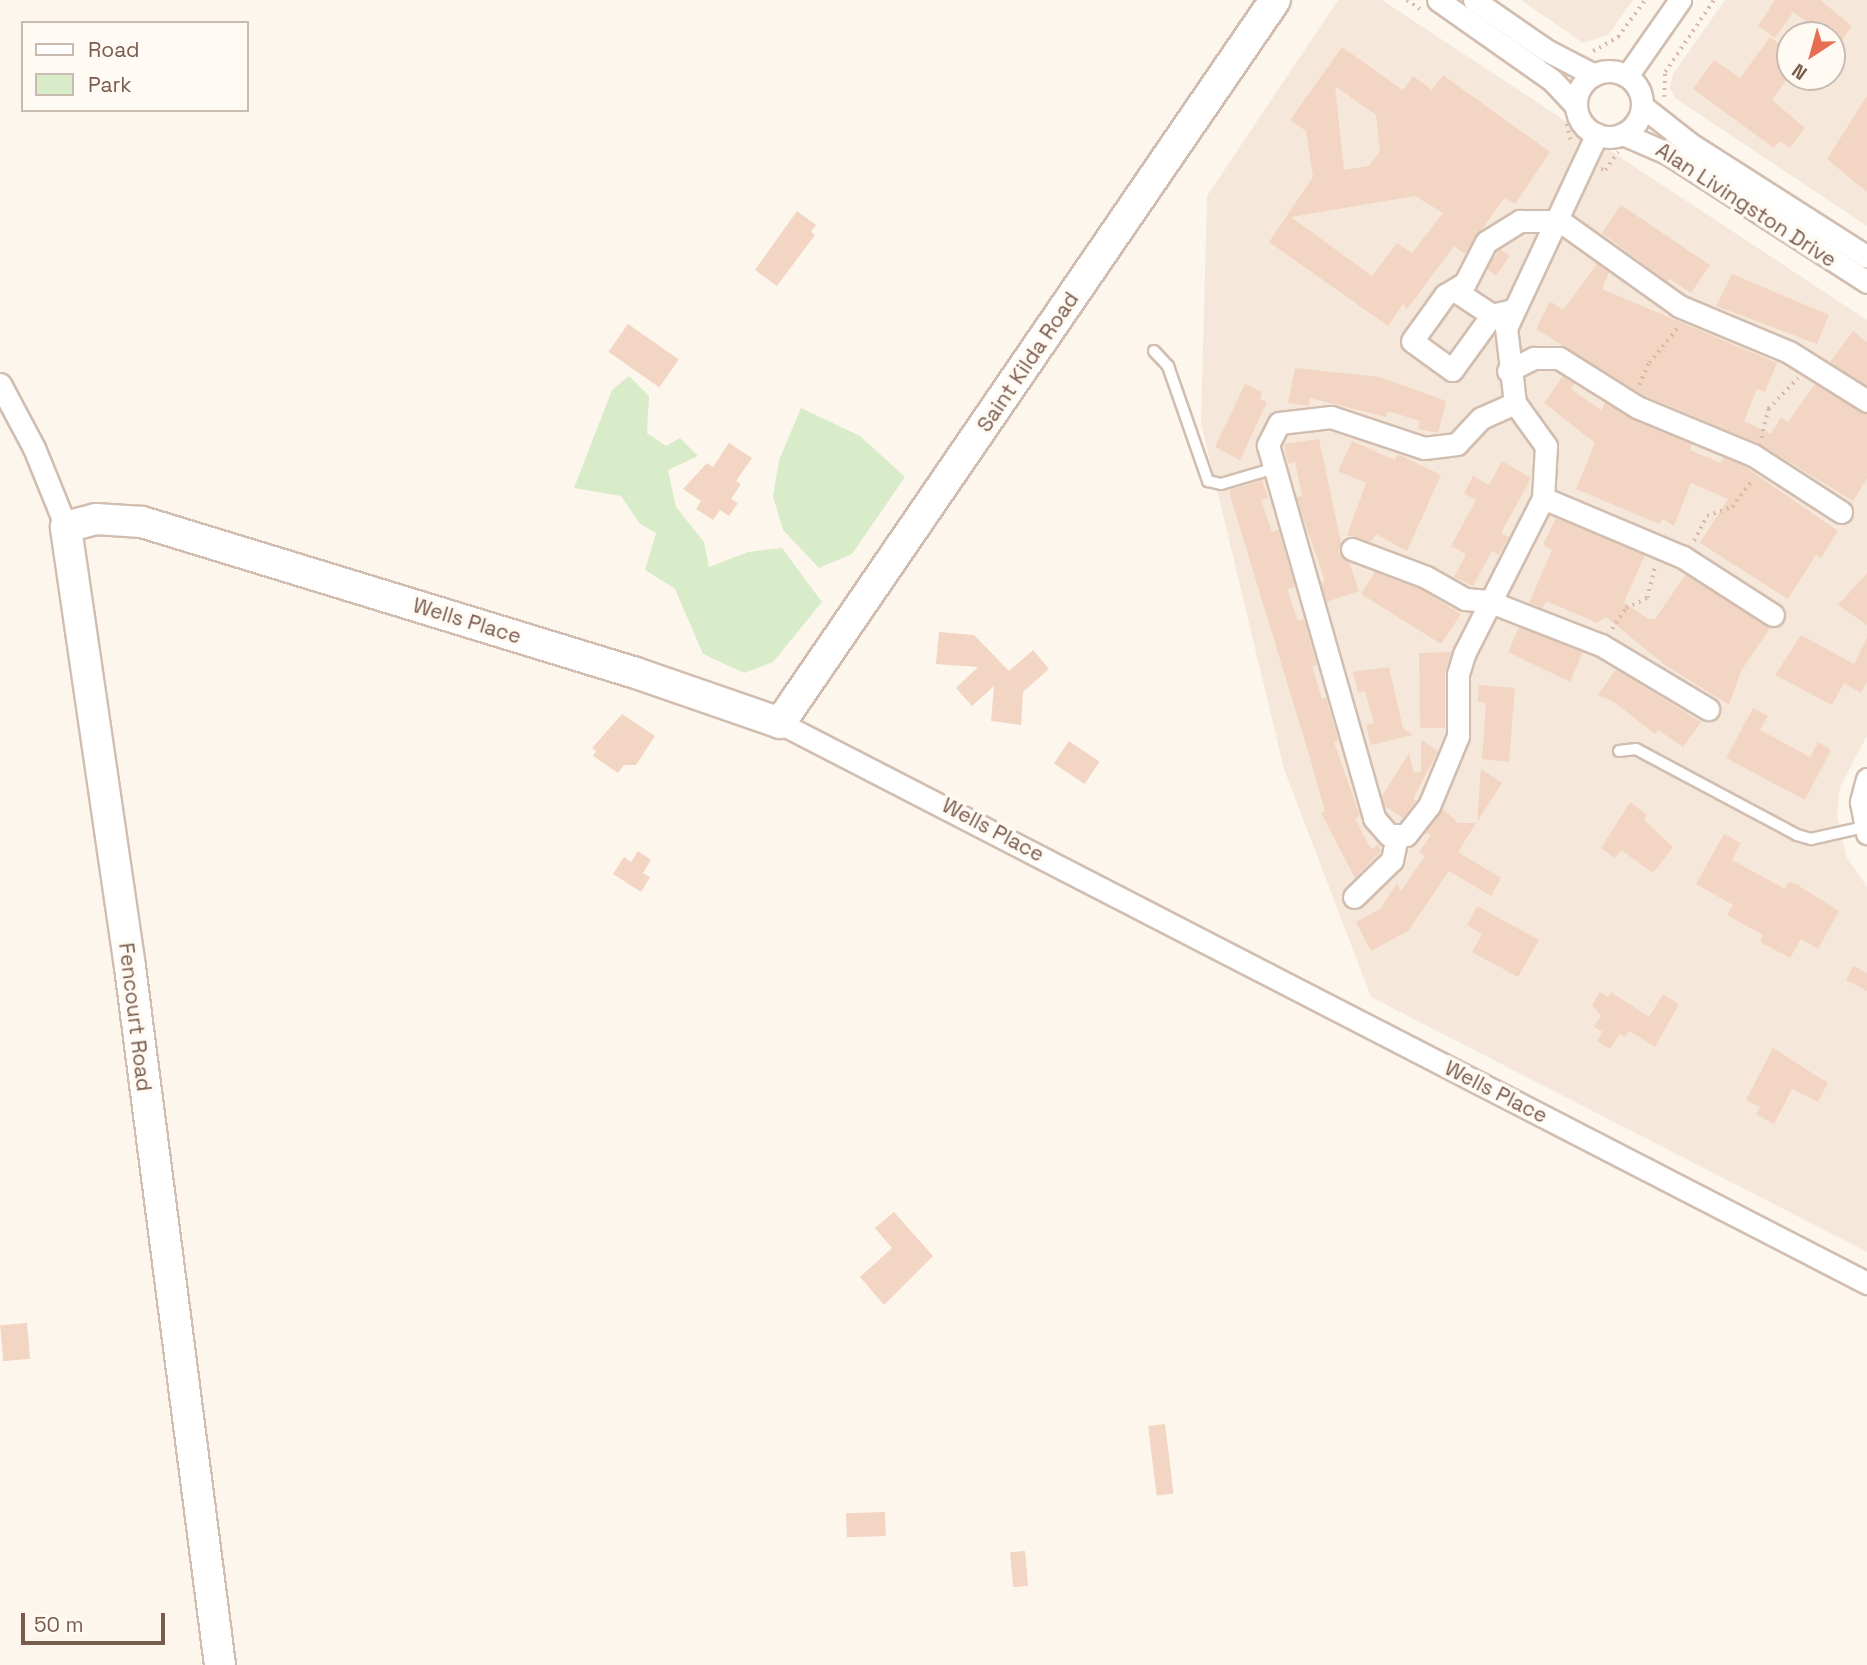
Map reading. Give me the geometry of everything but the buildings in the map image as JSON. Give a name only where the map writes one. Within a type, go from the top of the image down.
[{"type":"street","name":"Saint Kilda Road","points":[[780,723],[1275,0]]},
{"type":"street","points":[[1438,0],[1540,71],[1576,106],[1583,123],[1597,134],[1623,134],[1636,122],[1642,106],[1639,89],[1627,76],[1611,71],[1594,75],[1581,87],[1576,106]]},
{"type":"street","points":[[1474,0],[1546,50],[1594,75]]},
{"type":"street","points":[[1627,76],[1680,0]]},
{"type":"street","name":"Alan Livingston Drive","points":[[1642,106],[1689,142],[1867,257]]},
{"type":"street","points":[[1515,403],[1481,418],[1457,444],[1424,448],[1352,421],[1331,417],[1279,423],[1268,445],[1272,469],[1343,700],[1374,818],[1389,835],[1397,837],[1414,828],[1429,806],[1453,754],[1460,716],[1458,674],[1488,601],[1543,498],[1546,446],[1515,403],[1508,371],[1506,328],[1560,221],[1597,134]]},
{"type":"street","name":"Alan Livingston Drive","points":[[1623,134],[1667,153],[1867,282]]},
{"type":"street","points":[[1513,310],[1492,315],[1452,370],[1412,341],[1454,289],[1465,283],[1486,242],[1520,222],[1560,221],[1685,308],[1811,363],[1867,401]]},
{"type":"street","points":[[1454,289],[1492,315]]},
{"type":"street","points":[[1508,371],[1534,358],[1559,358],[1630,402],[1758,459],[1841,512]]},
{"type":"street","name":"Fencourt Road","points":[[0,384],[34,448],[66,527],[130,967],[220,1665]]},
{"type":"street","points":[[1543,498],[1684,558],[1773,615]]},
{"type":"street","name":"Wells Place","points":[[66,527],[96,519],[142,522],[636,673],[780,723],[1867,1283]]},
{"type":"street","points":[[1352,549],[1426,577],[1465,599],[1488,601],[1601,645],[1708,709]]},
{"type":"street","points":[[1866,830],[1861,803],[1867,779]]},
{"type":"street","points":[[1354,897],[1392,860],[1397,837]]},
{"type":"lane","points":[[1154,351],[1168,366],[1208,481],[1221,484],[1272,469]]},
{"type":"lane","points":[[1619,751],[1636,749],[1797,835],[1811,839],[1866,830]]},
{"type":"path","points":[[1582,50],[1599,50],[1612,42],[1645,0]]},
{"type":"path","points":[[1672,106],[1662,92],[1665,72],[1714,0]]},
{"type":"path","points":[[1630,402],[1649,363],[1682,322],[1685,308]]},
{"type":"path","points":[[1684,558],[1707,516],[1732,507],[1758,459],[1768,409],[1811,363]]},
{"type":"path","points":[[1601,645],[1626,608],[1647,598],[1661,547]]},
{"type":"shaded area","points":[[1338,0],[1382,0],[1867,320],[1867,736],[1840,787],[1837,816],[1846,856],[1867,887],[1867,1252],[1371,997],[1284,769],[1201,423],[1207,196]]},
{"type":"shaded area","points":[[1521,0],[1633,0],[1608,35],[1583,43]]},
{"type":"shaded area","points":[[1725,0],[1867,0],[1867,226],[1675,98],[1670,88],[1673,74]]},
{"type":"green space","points":[[629,376],[649,396],[647,433],[666,446],[680,438],[698,456],[668,470],[676,507],[704,542],[709,567],[748,552],[782,548],[822,602],[773,662],[744,673],[703,654],[675,589],[645,570],[656,533],[640,524],[621,496],[574,488],[612,390]]},
{"type":"green space","points":[[801,408],[860,436],[905,477],[852,554],[819,568],[783,530],[773,496],[779,460]]}]
